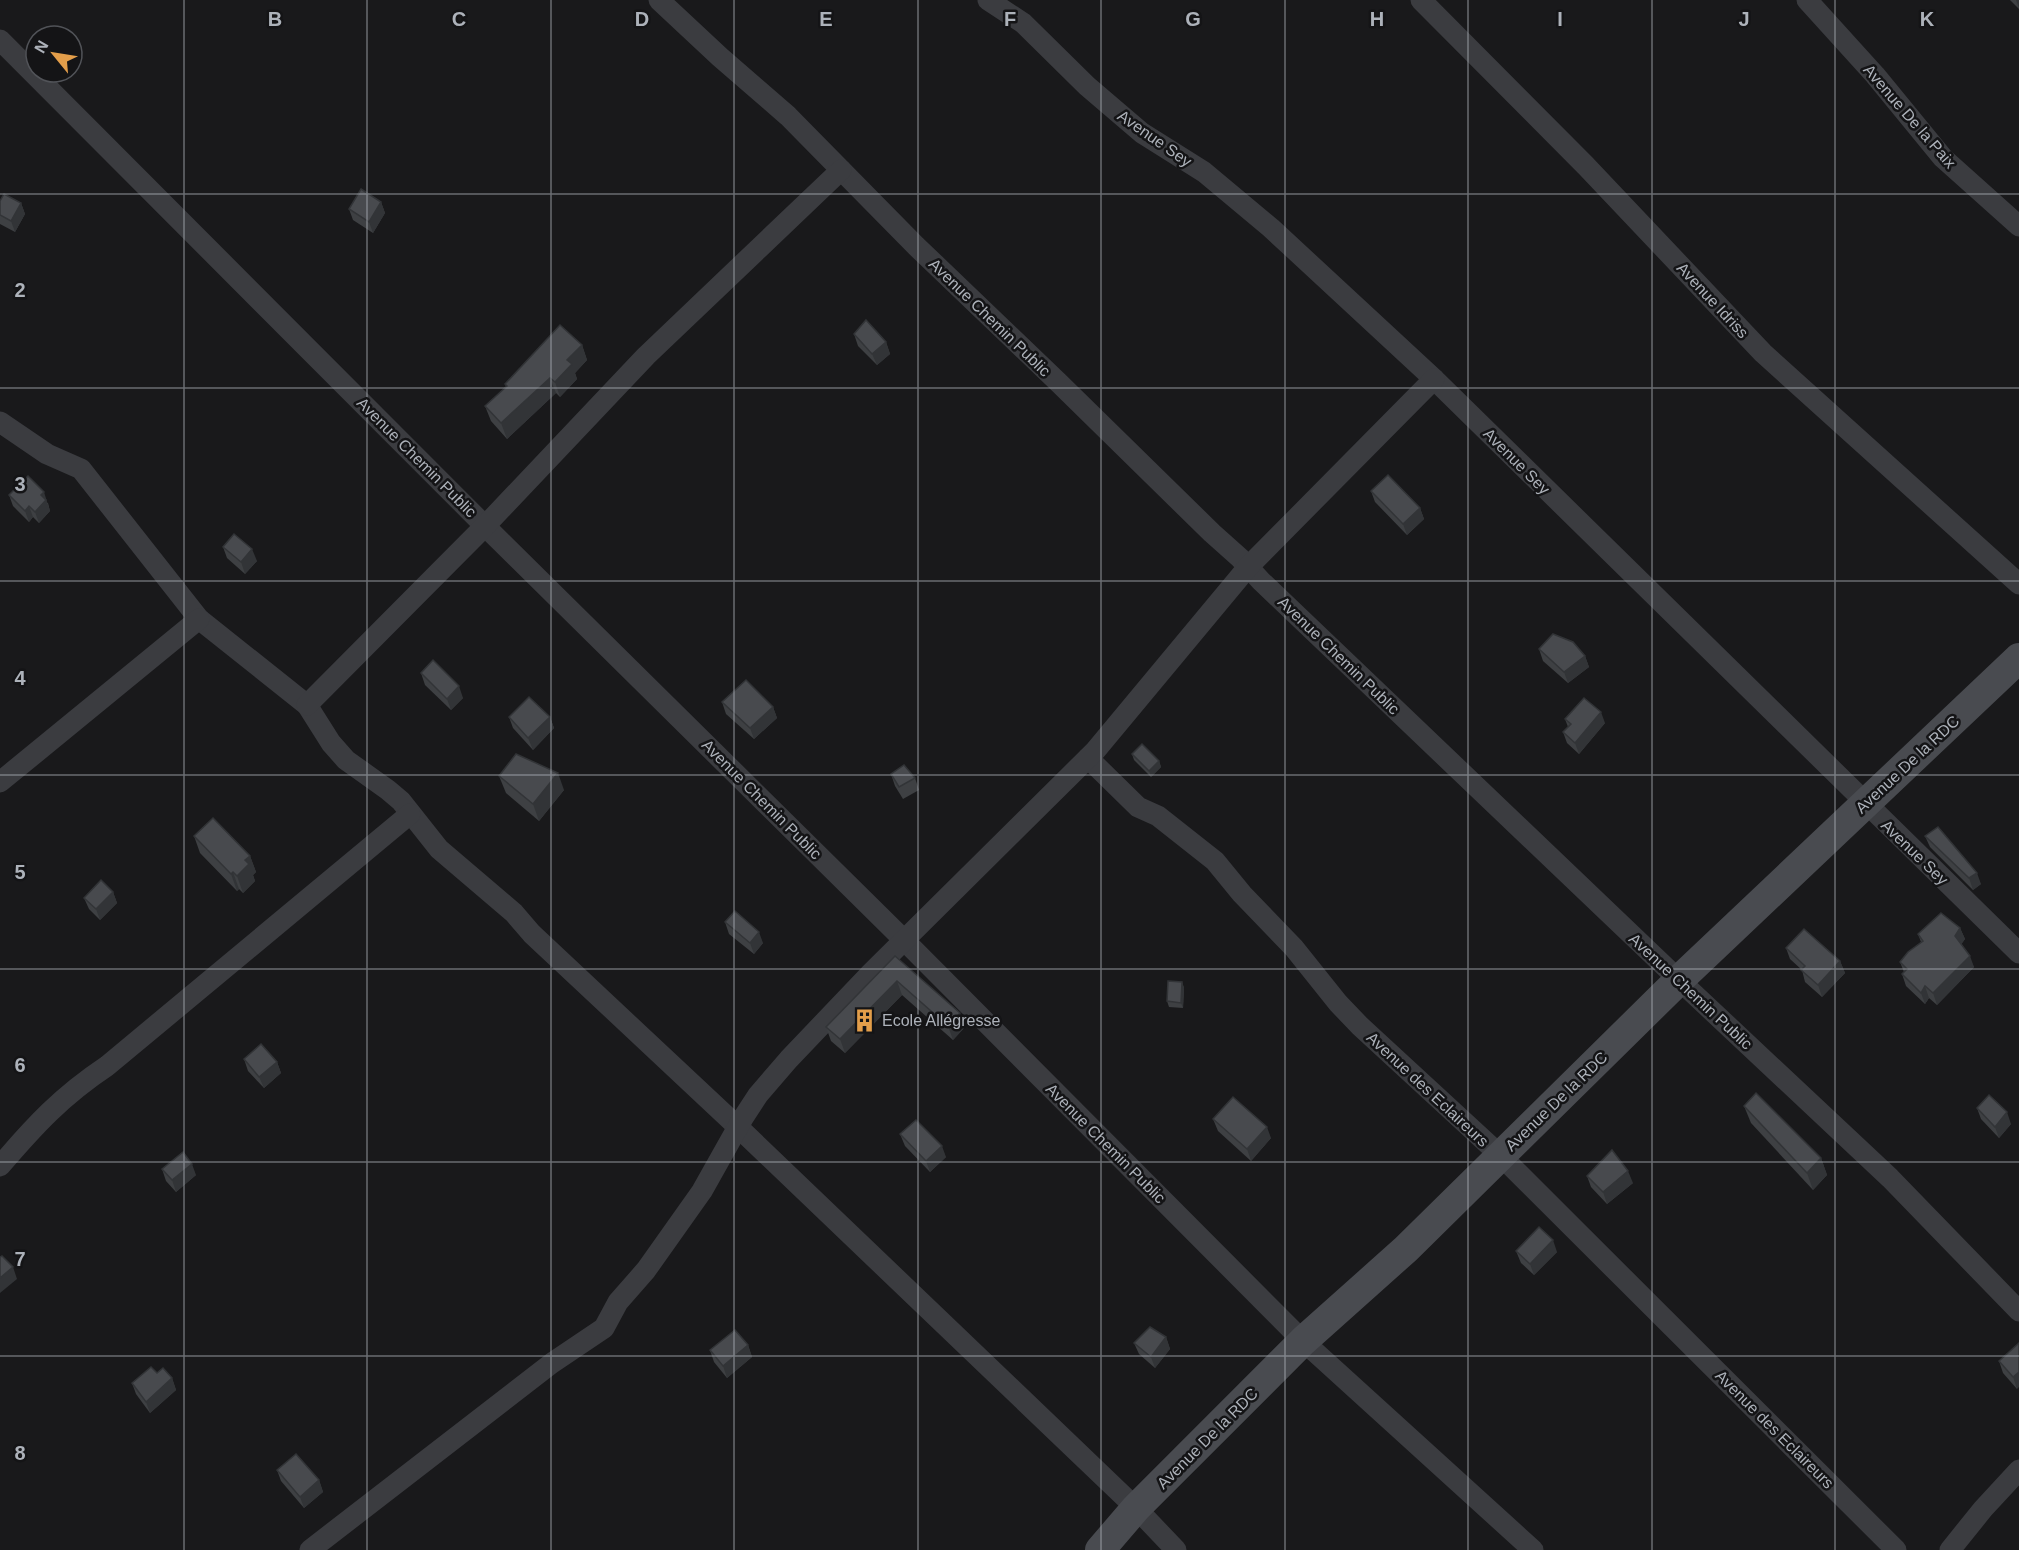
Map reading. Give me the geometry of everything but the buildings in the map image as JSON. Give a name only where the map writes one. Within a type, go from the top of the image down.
[{"type":"street","name":"Avenue Chemin Public","points":[[659,0],[788,116],[1138,462],[1679,980],[1890,1178],[2019,1311]]},
{"type":"street","name":"Avenue Sey","points":[[988,0],[1023,23],[1087,86],[1142,133],[1204,172],[1271,228],[1434,379],[2019,954]]},
{"type":"street","name":"Avenue Idriss","points":[[1421,0],[1586,166],[1763,353],[2019,584]]},
{"type":"street","name":"Avenue De la Paix","points":[[1807,0],[1875,75],[1943,158],[2019,226]]},
{"type":"street","name":"Avenue Chemin Public","points":[[0,40],[1304,1341],[1533,1550]]},
{"type":"street","points":[[307,705],[485,526],[646,356],[841,170]]},
{"type":"street","points":[[310,1550],[552,1363],[604,1328],[618,1302],[646,1270],[702,1191],[758,1095],[789,1059],[827,1017],[1088,758],[1248,567],[1434,379]]},
{"type":"street","points":[[0,422],[47,454],[81,469],[199,619],[307,705],[331,743],[346,760],[388,790],[439,849],[514,913],[532,934],[738,1126],[1136,1508],[1176,1550]]},
{"type":"street","points":[[0,781],[199,619]]},
{"type":"street","name":"Avenue De la RDC","points":[[1100,1550],[1136,1508],[1304,1341],[1406,1249],[1679,980],[2019,658]]},
{"type":"street","name":"Avenue des Eclaireurs","points":[[1088,758],[1138,807],[1158,816],[1215,861],[1242,894],[1294,948],[1338,1003],[1360,1026],[1501,1156],[1896,1550]]},
{"type":"street","points":[[0,1166],[44,1115],[58,1103],[107,1066],[411,814]]},
{"type":"street","points":[[1950,1550],[2019,1470]]},
{"type":"place","name":"Ecole Allégresse","points":[[864,1020]]}]
